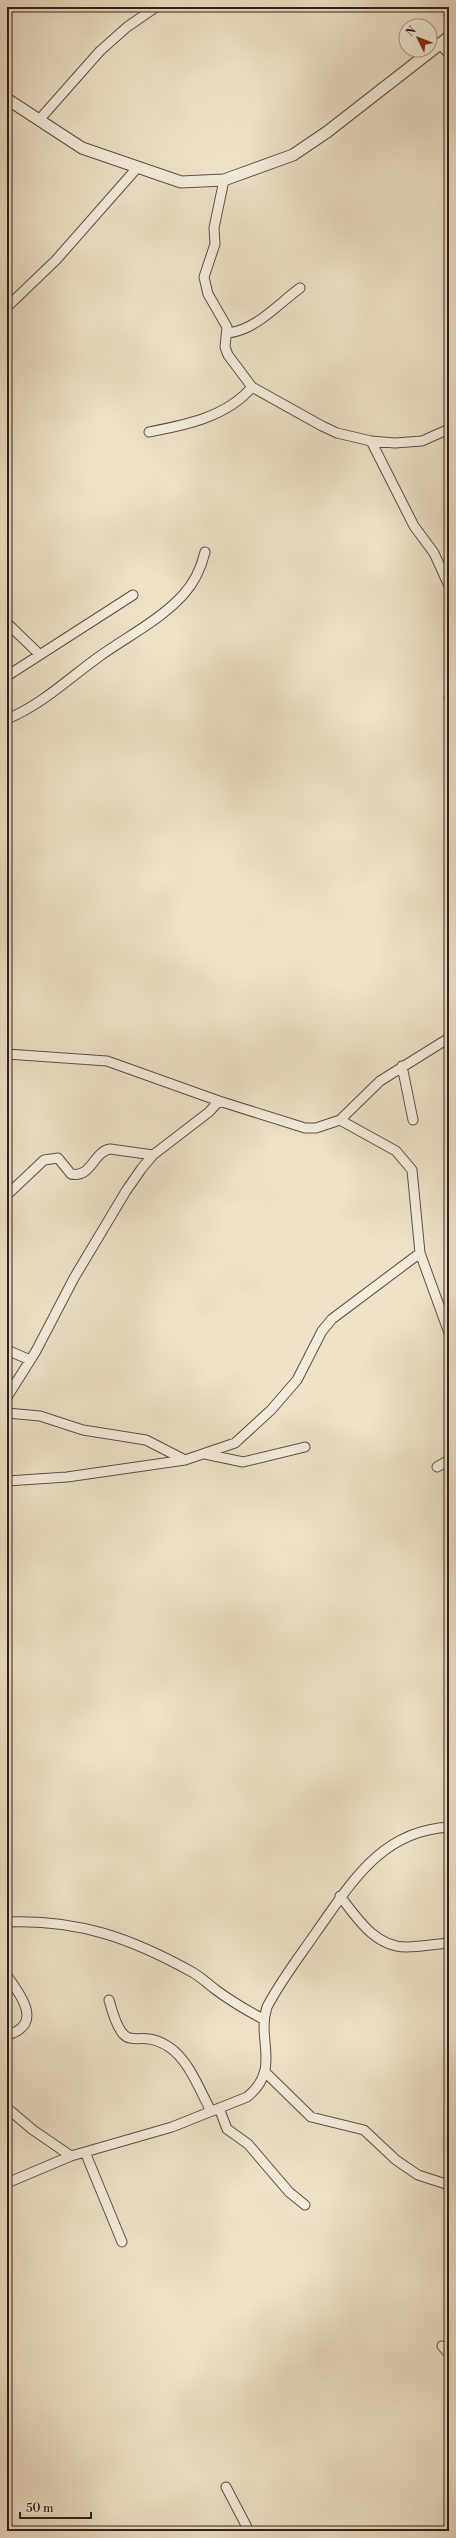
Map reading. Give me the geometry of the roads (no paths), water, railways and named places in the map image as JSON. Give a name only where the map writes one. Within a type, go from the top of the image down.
[{"type":"street","points":[[39,120],[100,51],[127,27],[156,7]]},
{"type":"street","points":[[7,99],[82,148],[181,182],[224,180],[293,155],[327,132],[445,41],[449,54]]},
{"type":"street","points":[[7,307],[56,260],[137,168]]},
{"type":"street","points":[[224,180],[214,228],[215,244],[204,277],[208,294],[225,321],[228,333],[225,347],[228,355],[252,387],[270,400],[337,433],[371,441],[395,443],[422,441],[449,429]]},
{"type":"street","points":[[228,333],[238,332],[260,319],[300,288]]},
{"type":"street","points":[[149,432],[196,422],[225,409],[243,398],[252,387]]},
{"type":"street","points":[[371,441],[414,526],[434,553],[449,586]]},
{"type":"street","points":[[7,719],[37,704],[98,656],[164,614],[194,582],[202,566],[205,552]]},
{"type":"street","points":[[7,676],[38,654],[53,647],[133,595]]},
{"type":"street","points":[[7,623],[38,654]]},
{"type":"street","points":[[7,1054],[107,1061],[220,1101],[305,1128],[316,1128],[340,1120],[380,1081],[449,1038]]},
{"type":"street","points":[[402,1066],[413,1120]]},
{"type":"street","points":[[7,1397],[30,1360],[74,1278],[126,1191],[153,1155],[209,1112],[220,1101]]},
{"type":"street","points":[[340,1120],[396,1151],[412,1170],[420,1253],[449,1333]]},
{"type":"street","points":[[7,1195],[44,1160],[52,1157],[58,1158],[71,1174],[78,1175],[87,1171],[105,1150],[110,1149],[153,1155]]},
{"type":"street","points":[[7,1481],[68,1477],[185,1460],[205,1454],[242,1439],[298,1380],[322,1331],[332,1319],[420,1253]]},
{"type":"street","points":[[7,1350],[30,1360]]},
{"type":"street","points":[[7,1413],[40,1416],[82,1430],[146,1440],[185,1460]]},
{"type":"street","points":[[205,1454],[243,1462],[305,1447]]},
{"type":"street","points":[[437,1467],[449,1460]]},
{"type":"street","points":[[7,2182],[71,2156],[172,2127],[247,2097],[253,2092],[265,2072],[268,2052],[263,2019],[276,1990],[340,1896],[372,1859],[404,1837],[434,1828],[449,1827]]},
{"type":"street","points":[[340,1896],[365,1926],[387,1943],[405,1947],[449,1943]]},
{"type":"street","points":[[7,1922],[35,1921],[76,1926],[128,1939],[193,1972],[240,2006],[263,2019]]},
{"type":"street","points":[[7,1976],[23,2002],[28,2019],[25,2026],[21,2030],[7,2035]]},
{"type":"street","points":[[109,2000],[116,2024],[122,2035],[129,2038],[158,2042],[169,2047],[180,2057],[227,2129],[248,2144],[285,2188],[305,2205]]},
{"type":"street","points":[[265,2072],[311,2117],[364,2130],[396,2160],[418,2174],[449,2185]]},
{"type":"street","points":[[7,2108],[33,2130],[71,2156]]},
{"type":"street","points":[[85,2152],[122,2242]]},
{"type":"street","points":[[442,2346],[449,2354]]},
{"type":"street","points":[[226,2487],[249,2531]]}]
